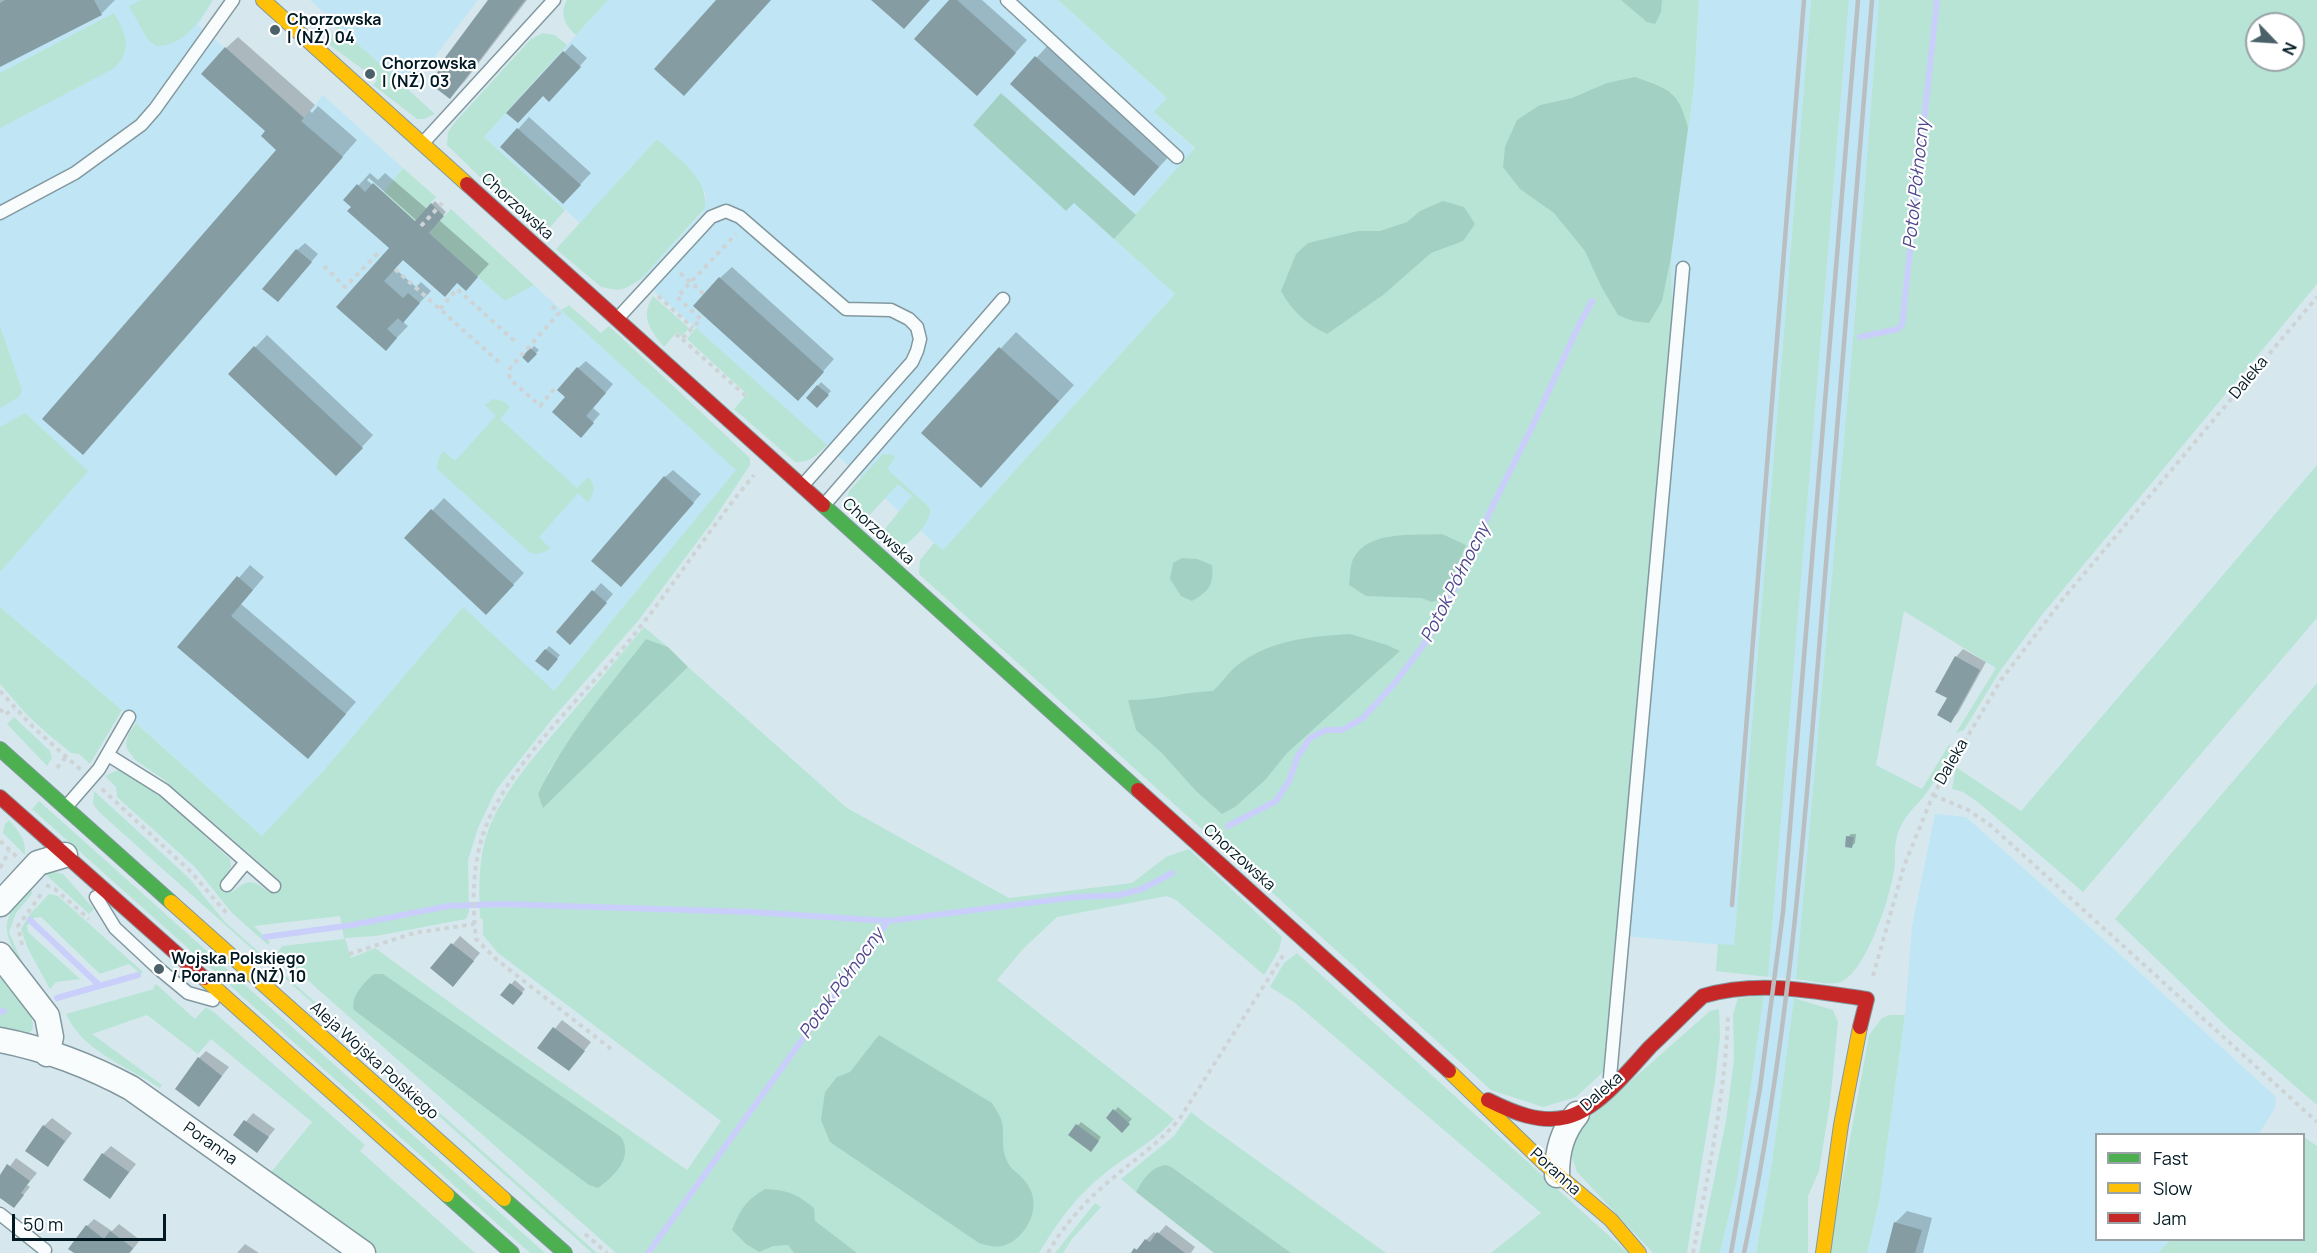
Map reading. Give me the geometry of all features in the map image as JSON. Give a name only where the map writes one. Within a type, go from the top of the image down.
[{"type":"street","name":"Chorzowska","points":[[263,0],[1470,1090]]},
{"type":"street","name":"Aleja Wojska Polskiego","points":[[3,745],[29,776],[565,1253]]},
{"type":"street","points":[[0,797],[512,1253]]},
{"type":"street","points":[[36,829],[34,856],[37,876]]},
{"type":"street","points":[[0,904],[37,876],[43,860],[73,862]]},
{"type":"street","points":[[0,955],[47,1016],[51,1037],[46,1054]]},
{"type":"street","name":"Daleka","points":[[1557,1175],[1558,1152],[1568,1125],[1703,996],[1728,988],[1787,988],[1867,999]]},
{"type":"street","points":[[1823,1253],[1845,1101],[1855,1046],[1867,999]]},
{"type":"street","name":"Poranna","points":[[0,1041],[106,1075],[131,1088],[363,1253]]},
{"type":"street","name":"Daleka","points":[[1470,1090],[1508,1111],[1554,1118],[1577,1114]]},
{"type":"street","name":"Poranna","points":[[1470,1090],[1499,1121],[1557,1175],[1610,1220],[1631,1241],[1639,1253]]},
{"type":"lane","points":[[0,213],[75,173],[141,125],[233,0]]},
{"type":"lane","points":[[422,144],[554,0]]},
{"type":"lane","points":[[1007,0],[1177,157]]},
{"type":"lane","points":[[617,319],[711,217],[718,213],[731,213],[746,223],[839,304],[855,311],[891,310],[902,314],[917,327],[920,339],[912,362],[802,486]]},
{"type":"lane","points":[[1609,1088],[1683,268]]},
{"type":"lane","points":[[823,505],[1004,299]]},
{"type":"lane","points":[[65,808],[108,755],[129,717]]},
{"type":"lane","points":[[108,755],[164,790],[273,886]]},
{"type":"lane","points":[[73,862],[106,916],[134,946],[188,993],[234,1006]]},
{"type":"lane","points":[[227,885],[246,862]]},
{"type":"lane","points":[[0,1214],[45,1250]]},
{"type":"path","points":[[422,226],[446,200]]},
{"type":"path","points":[[682,339],[701,319],[677,297],[746,223]]},
{"type":"path","points":[[324,266],[345,287],[381,250]]},
{"type":"path","points":[[668,263],[704,294]]},
{"type":"path","points":[[395,269],[501,364]]},
{"type":"path","points":[[646,286],[693,328]]},
{"type":"path","points":[[440,309],[457,289],[518,344]]},
{"type":"path","name":"Daleka","points":[[1867,999],[1904,866],[1933,795],[1985,706],[2034,635],[2317,297]]},
{"type":"path","points":[[552,306],[559,313],[508,373],[512,381],[540,406],[555,388]]},
{"type":"path","points":[[676,334],[746,396]]},
{"type":"path","points":[[611,1049],[497,960],[476,939],[474,924],[475,862],[487,824],[510,783],[541,743],[633,636],[748,481],[770,456]]},
{"type":"path","points":[[0,691],[14,708],[197,878],[236,923]]},
{"type":"path","points":[[0,710],[5,715],[14,708]]},
{"type":"path","points":[[1933,795],[1968,810],[1989,824],[2317,1122]]},
{"type":"path","points":[[0,841],[9,850],[0,868]]},
{"type":"path","points":[[23,948],[19,939],[18,926],[44,892],[46,885],[37,876]]},
{"type":"path","points":[[349,954],[414,933],[474,924]]},
{"type":"path","points":[[1048,1253],[1064,1229],[1095,1194],[1167,1134],[1180,1118],[1297,933]]},
{"type":"path","points":[[1693,1253],[1726,1064],[1728,988]]},
{"type":"path","points":[[581,1230],[607,1253]]},
{"type":"shaded area","points":[[0,0],[213,0],[198,25],[304,118],[323,95],[403,168],[384,193],[505,300],[534,285],[737,470],[554,691],[262,836],[122,710],[0,607]]},
{"type":"shaded area","points":[[310,0],[478,0],[409,91]]},
{"type":"shaded area","points":[[608,0],[1058,0],[1167,98],[1155,113],[1195,149],[1136,215],[1002,94],[973,125],[1066,211],[1074,202],[1175,294],[943,551],[641,279],[702,213],[706,200],[705,192],[657,139],[581,224],[484,137]]},
{"type":"shaded area","points":[[1699,0],[1811,0],[1734,946],[1614,935],[1672,307],[1671,257],[1694,87]]},
{"type":"shaded area","points":[[1849,0],[1879,0],[1854,327],[1796,979],[1768,977]]},
{"type":"shaded area","points":[[1935,814],[1966,817],[2276,1097],[2275,1108],[2260,1133],[2095,1133],[2095,1241],[2169,1241],[2158,1253],[1867,1253],[1879,1203],[1905,1015],[1912,926]]},
{"type":"shaded area","points":[[1764,995],[1794,998],[1772,1163],[1756,1253],[1720,1253],[1737,1181]]},
{"type":"green space","points":[[141,0],[213,0],[196,24],[183,37],[166,45],[156,46],[148,40],[129,6]]},
{"type":"green space","points":[[567,0],[608,0],[576,35],[564,19],[563,10]]},
{"type":"green space","points":[[1058,0],[1699,0],[1694,87],[1671,257],[1672,307],[1603,1072],[1576,1097],[1543,1107],[1491,1090],[919,574],[920,560],[934,543],[943,550],[1175,294],[1114,239],[1195,148],[1154,112],[1167,98]]},
{"type":"green space","points":[[1621,0],[1662,0],[1661,12],[1655,24],[1647,22]]},
{"type":"green space","points":[[1811,0],[1849,0],[1768,977],[1716,971],[1718,944],[1734,945]]},
{"type":"green space","points":[[1879,0],[2317,0],[2317,284],[2041,616],[2000,671],[1964,730],[1956,733],[1996,668],[1904,611],[1876,765],[1922,789],[1950,743],[1950,753],[1924,797],[1905,818],[1898,832],[1889,893],[1876,932],[1858,966],[1847,978],[1837,983],[1796,979],[1854,327]]},
{"type":"green space","points":[[114,13],[126,42],[124,55],[120,62],[113,69],[0,128],[0,73]]},
{"type":"green space","points":[[338,26],[435,114],[424,119],[417,119],[373,85],[377,80],[327,43]]},
{"type":"green space","points":[[543,33],[555,35],[567,45],[484,137],[565,210],[542,237],[447,145],[448,132],[456,121],[531,39]]},
{"type":"green space","points":[[1635,77],[1671,93],[1680,106],[1688,128],[1671,257],[1662,301],[1649,323],[1633,321],[1618,315],[1602,288],[1585,251],[1554,213],[1520,189],[1503,167],[1505,147],[1517,120],[1540,105],[1572,98],[1607,83]]},
{"type":"green space","points":[[1001,93],[1136,215],[1114,239],[1074,203],[1066,211],[973,125]]},
{"type":"green space","points":[[657,139],[697,178],[705,197],[705,208],[641,279],[618,290],[601,287],[556,249]]},
{"type":"green space","points":[[403,168],[436,197],[415,221],[383,193]]},
{"type":"green space","points":[[1443,201],[1464,207],[1475,224],[1463,241],[1431,253],[1383,295],[1327,334],[1300,316],[1281,291],[1296,254],[1308,243],[1358,231],[1380,231],[1407,222],[1420,211]]},
{"type":"green space","points":[[451,209],[534,285],[505,301],[429,233]]},
{"type":"green space","points":[[653,296],[689,328],[682,336],[677,332],[664,347],[648,323],[647,310]]},
{"type":"green space","points":[[569,305],[601,333],[609,326],[750,458],[750,465],[712,522],[638,621],[553,718],[496,790],[478,828],[468,860],[469,912],[466,919],[376,936],[345,938],[351,958],[375,948],[518,1052],[687,1170],[721,1121],[498,953],[483,935],[483,920],[480,917],[479,884],[482,852],[494,816],[530,762],[644,627],[668,647],[646,639],[579,726],[548,772],[544,807],[688,667],[847,808],[1009,898],[1132,883],[1166,857],[1189,849],[1282,937],[1279,950],[1264,975],[1176,900],[1167,896],[1057,917],[1023,949],[997,980],[1174,1119],[1149,1142],[1094,1182],[1060,1221],[1039,1253],[616,1253],[277,953],[282,946],[344,939],[340,916],[254,926],[270,942],[268,945],[232,913],[195,867],[117,797],[116,787],[105,776],[118,770],[125,772],[165,800],[230,859],[231,867],[222,882],[232,892],[250,882],[269,892],[278,879],[163,779],[135,760],[127,749],[126,743],[136,723],[262,836],[326,768],[463,607],[554,691],[736,470],[561,310]]},
{"type":"green space","points":[[0,326],[22,390],[19,397],[0,408]]},
{"type":"green space","points":[[696,328],[827,445],[809,460],[795,462],[734,409],[747,394],[687,339]]},
{"type":"green space","points":[[493,399],[503,401],[510,407],[500,419],[577,488],[588,477],[593,486],[588,502],[578,493],[539,537],[550,548],[542,553],[528,551],[437,469],[438,460],[443,451],[455,461],[496,416],[485,405]]},
{"type":"green space","points":[[25,413],[88,471],[0,572],[0,427]]},
{"type":"green space","points":[[883,454],[895,457],[887,469],[930,508],[925,524],[902,547],[891,547],[878,537],[912,496],[898,484],[864,521],[846,506],[849,491]]},
{"type":"green space","points":[[2317,465],[2317,618],[2083,892],[1979,803],[1963,792],[1952,789],[1956,767],[2021,811]]},
{"type":"green space","points":[[1442,534],[1466,545],[1443,599],[1432,602],[1421,598],[1366,596],[1349,585],[1352,562],[1358,551],[1368,544],[1391,536]]},
{"type":"green space","points":[[1182,558],[1197,559],[1212,565],[1209,587],[1192,601],[1181,596],[1170,579],[1173,563]]},
{"type":"green space","points":[[0,607],[122,710],[90,764],[79,754],[71,753],[48,734],[27,715],[0,684]]},
{"type":"green space","points":[[1350,634],[1400,651],[1287,753],[1265,780],[1235,807],[1222,814],[1136,730],[1128,700],[1213,691],[1235,667],[1264,649],[1307,638]]},
{"type":"green space","points":[[646,639],[668,647],[688,667],[543,808],[538,794],[561,753]]},
{"type":"green space","points":[[2317,683],[2317,1105],[2227,1027],[2115,919]]},
{"type":"green space","points":[[14,717],[50,751],[52,758],[47,766],[7,724]]},
{"type":"green space","points":[[94,791],[189,878],[225,922],[597,1253],[592,1253],[99,812],[93,804]]},
{"type":"green space","points":[[39,801],[545,1253],[530,1253],[32,809]]},
{"type":"green space","points":[[9,820],[23,840],[25,855],[3,833],[5,824]]},
{"type":"green space","points":[[55,872],[63,874],[94,909],[89,914],[45,874]]},
{"type":"green space","points":[[31,887],[32,894],[16,913],[9,932],[24,967],[7,934],[7,925],[13,908]]},
{"type":"green space","points":[[49,894],[58,896],[143,972],[141,974],[129,964],[100,974],[41,917],[34,918],[27,926],[28,932],[80,979],[56,982],[50,989],[28,949],[21,929],[30,914]]},
{"type":"green space","points":[[1297,953],[1628,1253],[1491,1253],[1541,1213],[1294,1002],[1270,987],[1284,963]]},
{"type":"green space","points":[[0,974],[31,1016],[33,1025],[31,1031],[24,1035],[0,1032]]},
{"type":"green space","points":[[374,974],[383,974],[621,1137],[625,1152],[624,1159],[616,1172],[598,1188],[589,1185],[354,1010],[356,995]]},
{"type":"green space","points":[[156,984],[195,1019],[206,1007],[215,1013],[365,1145],[360,1151],[475,1253],[371,1253],[268,1176],[312,1122],[211,1039],[198,1054],[147,1015],[92,1034],[162,1085],[160,1088],[95,1048],[83,1038],[66,1014],[154,989]]},
{"type":"green space","points":[[1764,995],[1737,1181],[1720,1253],[1699,1253],[1726,1121],[1734,1059],[1733,1014],[1738,998]]},
{"type":"green space","points":[[1794,998],[1833,1010],[1838,1022],[1830,1103],[1819,1171],[1808,1196],[1808,1253],[1756,1253],[1772,1163]]},
{"type":"green space","points":[[1719,1009],[1720,1037],[1715,1081],[1687,1253],[1653,1253],[1577,1172],[1571,1154],[1575,1137],[1583,1123],[1710,1011]]},
{"type":"green space","points":[[1890,1015],[1905,1015],[1879,1203],[1867,1253],[1829,1253],[1869,1035],[1882,1018]]},
{"type":"green space","points":[[879,1035],[992,1103],[1002,1123],[1007,1161],[1030,1188],[1034,1203],[1028,1225],[1012,1242],[999,1247],[979,1243],[830,1142],[821,1120],[825,1092],[837,1077],[850,1072]]},
{"type":"green space","points":[[1191,1112],[1386,1253],[1291,1253],[1173,1168],[1144,1179],[1136,1192],[1121,1179],[1174,1136]]},
{"type":"green space","points":[[2305,1138],[2317,1146],[2317,1253],[2158,1253],[2169,1241],[2305,1241]]},
{"type":"green space","points":[[1166,1165],[1291,1253],[1214,1253],[1136,1192],[1151,1171]]},
{"type":"green space","points":[[765,1189],[780,1190],[802,1199],[814,1208],[815,1221],[857,1253],[794,1253],[788,1245],[773,1246],[759,1252],[746,1244],[732,1230],[744,1206]]},
{"type":"green space","points":[[1095,1203],[1101,1207],[1072,1239],[1063,1253],[1055,1253]]},
{"type":"building","points":[[5,0],[94,0],[102,15],[0,67],[0,3]]},
{"type":"building","points":[[488,0],[525,0],[450,99],[429,83],[440,69],[438,67]]},
{"type":"building","points":[[716,0],[771,0],[684,96],[654,69]]},
{"type":"building","points":[[871,0],[930,0],[904,29]]},
{"type":"building","points":[[949,0],[957,0],[1016,53],[977,96],[914,39]]},
{"type":"building","points":[[225,47],[304,118],[301,121],[343,157],[83,455],[42,419],[276,150],[261,136],[265,131],[201,74]]},
{"type":"building","points":[[563,51],[581,67],[549,102],[543,96],[518,123],[506,113]]},
{"type":"building","points":[[1035,56],[1159,167],[1134,196],[1010,84]]},
{"type":"building","points":[[517,128],[581,185],[563,204],[500,147]]},
{"type":"building","points":[[373,183],[415,221],[431,203],[444,216],[429,233],[478,277],[466,291],[457,283],[445,297],[403,260],[384,281],[403,298],[408,293],[420,303],[403,323],[398,318],[387,329],[397,338],[386,351],[336,307],[389,248],[347,211],[351,207],[343,200],[357,184],[365,192]]},
{"type":"building","points":[[296,249],[312,262],[278,302],[262,289]]},
{"type":"building","points":[[719,277],[824,372],[798,401],[693,306]]},
{"type":"building","points":[[254,346],[363,448],[336,476],[228,374]]},
{"type":"building","points":[[999,347],[1059,401],[981,488],[921,433]]},
{"type":"building","points":[[530,348],[537,354],[528,363],[522,357]]},
{"type":"building","points":[[577,367],[606,393],[586,416],[594,423],[581,438],[552,412],[565,397],[557,390]]},
{"type":"building","points":[[817,385],[829,395],[817,408],[806,398]]},
{"type":"building","points":[[664,476],[694,503],[621,587],[591,561]]},
{"type":"building","points":[[431,509],[514,585],[486,615],[404,538]]},
{"type":"building","points":[[237,576],[253,590],[231,616],[346,714],[308,759],[177,647]]},
{"type":"building","points":[[592,590],[607,603],[570,645],[556,632]]},
{"type":"building","points":[[545,649],[558,659],[548,671],[535,661]]},
{"type":"building","points":[[1955,656],[1980,670],[1951,723],[1937,715],[1947,698],[1935,692]]},
{"type":"building","points":[[1846,836],[1854,837],[1852,848],[1845,847]]},
{"type":"building","points":[[451,943],[474,961],[453,987],[430,968]]},
{"type":"building","points":[[510,983],[523,993],[513,1005],[500,995]]},
{"type":"building","points":[[553,1027],[585,1051],[569,1071],[537,1048]]},
{"type":"building","points":[[198,1057],[222,1076],[199,1107],[175,1089]]},
{"type":"building","points":[[1113,1109],[1130,1124],[1122,1133],[1106,1118]]},
{"type":"building","points":[[244,1120],[269,1137],[257,1153],[233,1135]]},
{"type":"building","points":[[1076,1124],[1099,1141],[1091,1152],[1068,1135]]},
{"type":"building","points":[[43,1125],[65,1141],[48,1167],[25,1151]]},
{"type":"building","points":[[102,1153],[129,1172],[110,1199],[83,1180]]},
{"type":"building","points":[[7,1164],[30,1181],[21,1193],[24,1195],[14,1208],[0,1198],[0,1175]]},
{"type":"building","points":[[1894,1222],[1922,1230],[1915,1253],[1886,1253]]},
{"type":"building","points":[[86,1225],[104,1239],[110,1231],[133,1248],[129,1253],[74,1253],[68,1249]]},
{"type":"building","points":[[1157,1232],[1185,1253],[1131,1253],[1134,1248],[1137,1250],[1145,1239],[1150,1242]]},
{"type":"waterway","name":"Potok Północny","points":[[1860,337],[1898,329],[1902,325],[1937,0]]},
{"type":"waterway","name":"Potok Północny","points":[[1228,826],[1276,801],[1289,781],[1298,756],[1310,738],[1326,730],[1342,730],[1363,718],[1394,684],[1422,647],[1442,617],[1493,505],[1592,301]]},
{"type":"waterway","name":"Potok Północny","points":[[648,1253],[888,921],[1076,897],[1119,895],[1142,889],[1172,873]]},
{"type":"waterway","points":[[265,937],[352,925],[448,906],[501,904],[752,912],[888,921]]},
{"type":"waterway","points":[[30,920],[100,986]]},
{"type":"waterway","points":[[57,998],[138,975]]},
{"type":"waterway","points":[[0,1012],[4,1011]]},
{"type":"railway","points":[[1732,905],[1804,0]]},
{"type":"railway","points":[[1731,1253],[1760,1088],[1783,912],[1858,0]]},
{"type":"railway","points":[[1744,1253],[1772,1097],[1793,940],[1815,704],[1872,0]]},
{"type":"traffic: fast","points":[[823,505],[1138,790]]},
{"type":"traffic: fast","points":[[0,749],[171,902]]},
{"type":"traffic: fast","points":[[447,1195],[512,1253]]},
{"type":"traffic: fast","points":[[504,1199],[565,1253]]},
{"type":"traffic: slow","points":[[263,0],[467,184]]},
{"type":"traffic: slow","points":[[171,902],[504,1199]]},
{"type":"traffic: slow","points":[[204,978],[447,1195]]},
{"type":"traffic: slow","points":[[1823,1253],[1841,1125],[1860,1027]]},
{"type":"traffic: slow","points":[[1449,1071],[1545,1164],[1611,1220],[1639,1253]]},
{"type":"traffic: jam","points":[[467,184],[823,505]]},
{"type":"traffic: jam","points":[[1138,790],[1449,1071]]},
{"type":"traffic: jam","points":[[0,797],[204,978]]},
{"type":"traffic: jam","points":[[1488,1100],[1536,1118],[1557,1119],[1579,1113],[1612,1088],[1650,1047],[1703,996],[1724,991],[1785,988],[1867,999],[1860,1027]]},
{"type":"place","name":"Chorzowska I (NŻ) 04","points":[[275,30]]},
{"type":"place","name":"Chorzowska I (NŻ) 03","points":[[370,74]]},
{"type":"place","name":"Wojska Polskiego / Poranna (NŻ) 10","points":[[159,969]]}]
